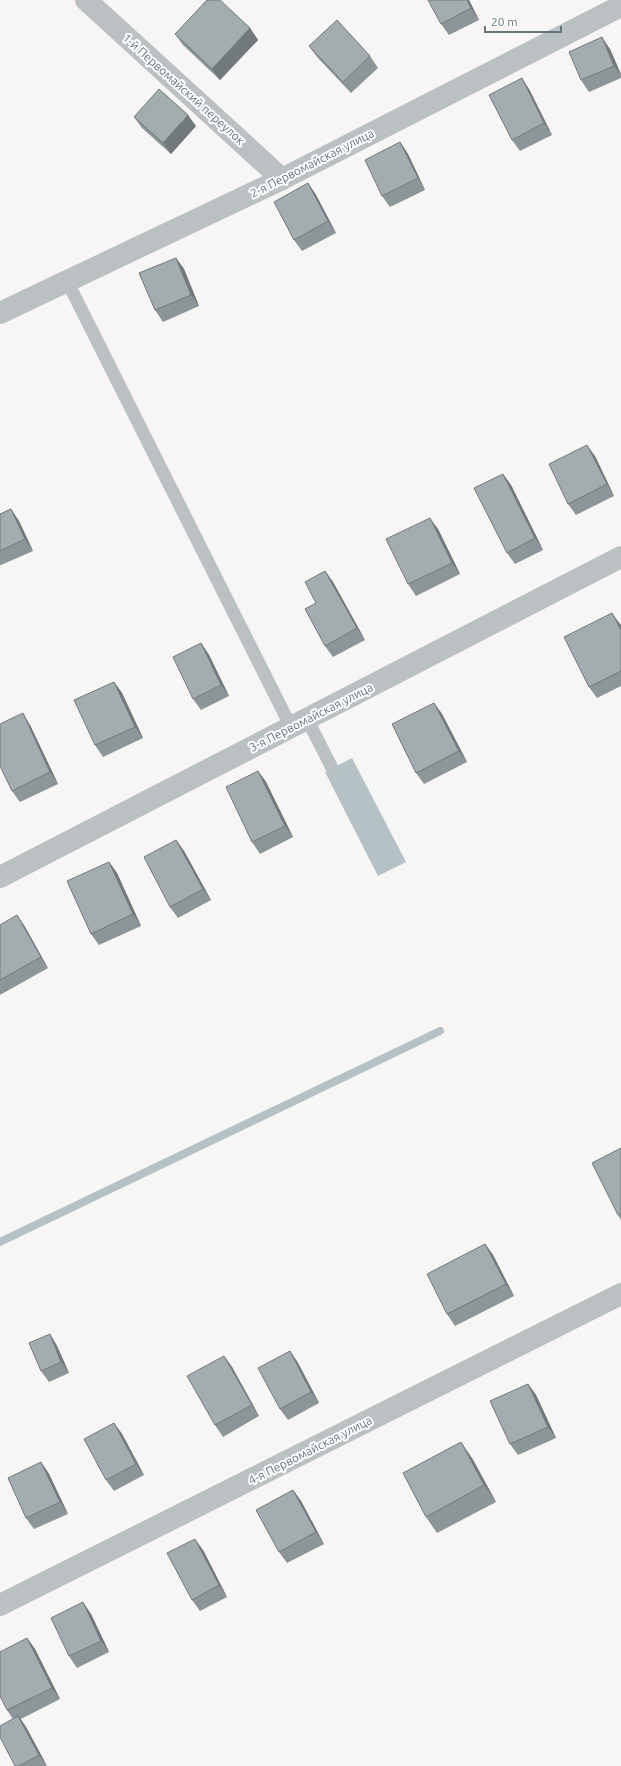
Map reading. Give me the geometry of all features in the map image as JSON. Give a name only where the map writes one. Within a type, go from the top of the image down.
[{"type":"street","name":"1-й Первомайский переулок","points":[[86,0],[282,179]]},
{"type":"street","name":"2-я Первомайская улица","points":[[0,313],[282,179],[618,4]]},
{"type":"street","name":"3-я Первомайская улица","points":[[0,877],[621,557]]},
{"type":"street","name":"4-я Первомайская улица","points":[[0,1605],[621,1294]]},
{"type":"lane","points":[[67,281],[299,723],[332,768]]},
{"type":"shaded area","points":[[352,758],[406,862],[378,876],[325,772]]},
{"type":"building","points":[[207,0],[220,0],[250,28],[212,69],[175,34]]},
{"type":"building","points":[[428,0],[467,0],[471,8],[441,24]]},
{"type":"building","points":[[337,20],[370,56],[343,82],[309,46]]},
{"type":"building","points":[[602,37],[614,66],[581,80],[569,52]]},
{"type":"building","points":[[522,78],[544,123],[512,140],[489,95]]},
{"type":"building","points":[[159,89],[188,115],[163,143],[134,117]]},
{"type":"building","points":[[400,142],[418,178],[382,196],[365,160]]},
{"type":"building","points":[[308,183],[328,221],[294,240],[274,202]]},
{"type":"building","points":[[176,258],[191,295],[155,310],[139,273]]},
{"type":"building","points":[[587,445],[607,484],[568,504],[549,464]]},
{"type":"building","points":[[503,474],[535,538],[507,553],[474,488]]},
{"type":"building","points":[[11,509],[25,539],[0,551],[0,514]]},
{"type":"building","points":[[430,518],[452,563],[408,584],[386,539]]},
{"type":"building","points":[[325,571],[357,628],[325,646],[305,609],[316,603],[305,582]]},
{"type":"building","points":[[612,613],[621,630],[621,671],[589,687],[564,637]]},
{"type":"building","points":[[201,643],[221,685],[193,699],[173,657]]},
{"type":"building","points":[[114,682],[135,727],[95,745],[74,700]]},
{"type":"building","points":[[434,703],[459,751],[416,773],[392,724]]},
{"type":"building","points":[[23,713],[50,772],[12,791],[0,766],[0,724]]},
{"type":"building","points":[[258,771],[285,826],[252,842],[226,787]]},
{"type":"building","points":[[176,840],[203,889],[170,907],[144,857]]},
{"type":"building","points":[[109,862],[133,914],[91,934],[67,881]]},
{"type":"building","points":[[17,915],[41,957],[0,980],[0,925]]},
{"type":"building","points":[[621,1148],[621,1213],[618,1215],[592,1163]]},
{"type":"building","points":[[485,1244],[506,1284],[447,1314],[427,1274]]},
{"type":"building","points":[[50,1334],[61,1362],[41,1371],[29,1343]]},
{"type":"building","points":[[290,1351],[311,1392],[280,1409],[258,1368]]},
{"type":"building","points":[[224,1356],[252,1405],[215,1425],[187,1376]]},
{"type":"building","points":[[528,1384],[548,1427],[510,1444],[490,1401]]},
{"type":"building","points":[[114,1423],[136,1464],[106,1480],[84,1439]]},
{"type":"building","points":[[461,1442],[484,1485],[426,1517],[403,1473]]},
{"type":"building","points":[[41,1462],[60,1502],[26,1518],[8,1478]]},
{"type":"building","points":[[293,1490],[316,1532],[279,1552],[256,1510]]},
{"type":"building","points":[[195,1539],[219,1585],[192,1600],[167,1553]]},
{"type":"building","points":[[83,1602],[101,1641],[69,1656],[51,1618]]},
{"type":"building","points":[[27,1638],[52,1688],[7,1710],[0,1696],[0,1652]]},
{"type":"building","points":[[18,1716],[39,1755],[19,1766],[15,1766],[0,1737],[0,1726]]},
{"type":"waterway","points":[[0,1242],[440,1031]]}]
